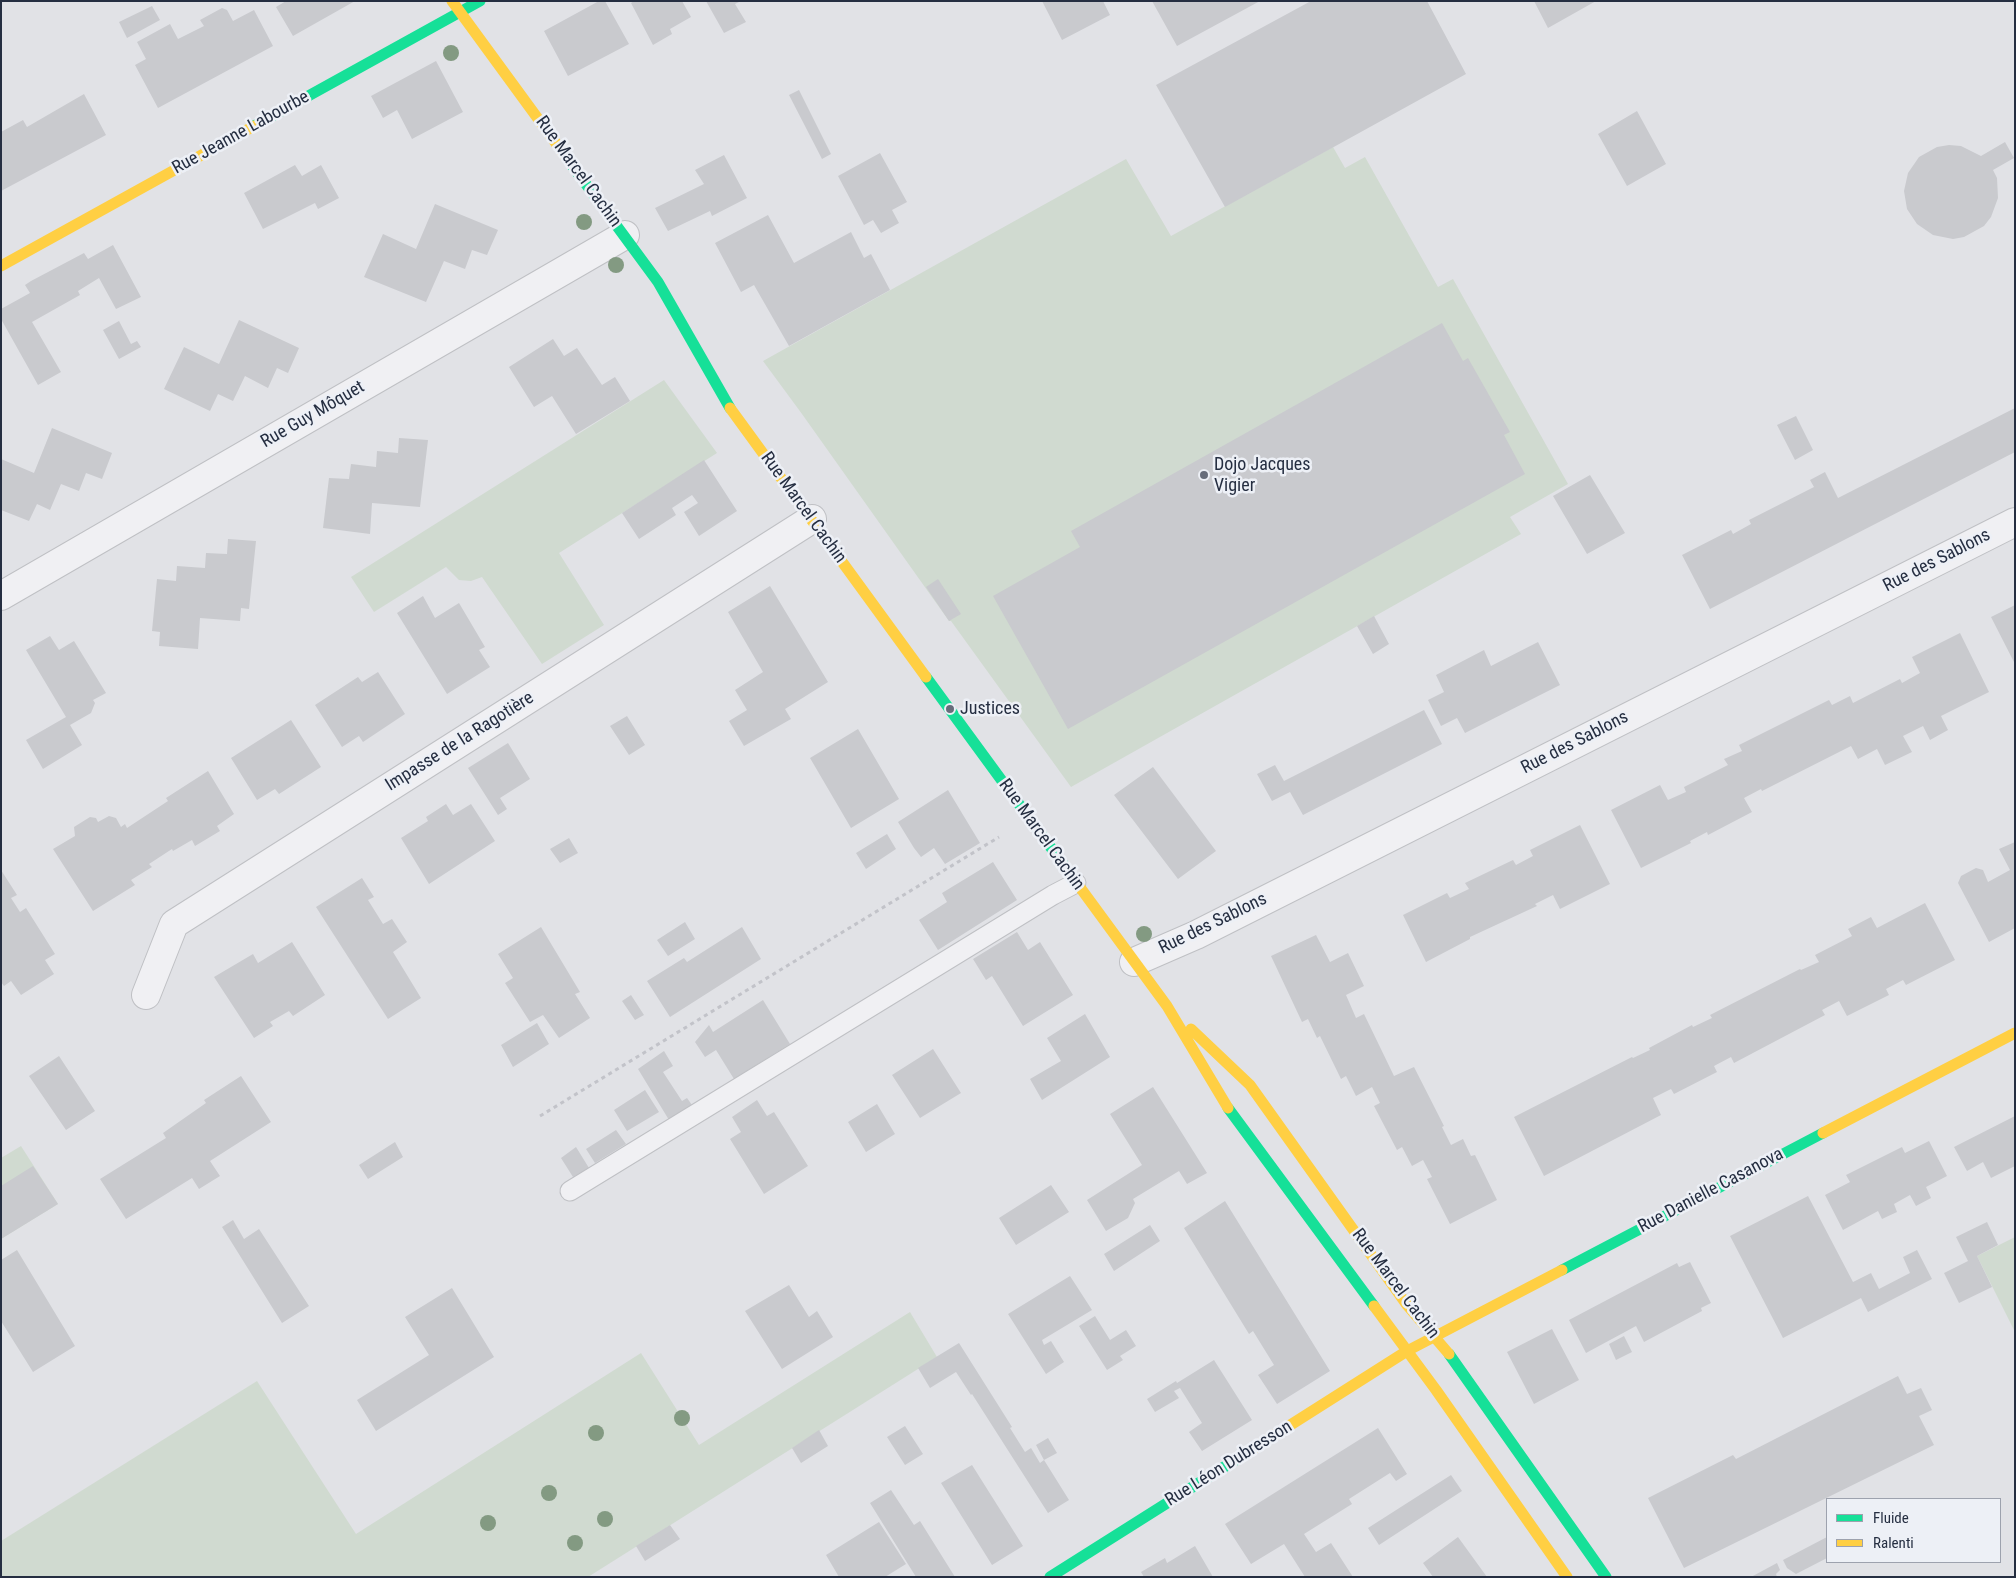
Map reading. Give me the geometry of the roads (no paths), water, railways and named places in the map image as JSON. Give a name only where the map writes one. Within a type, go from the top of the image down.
[{"type":"street","name":"Rue Marcel Cachin","points":[[452,1],[658,282],[731,410],[1167,1006],[1224,1103],[1407,1351],[1567,1577]]},
{"type":"street","name":"Rue Jeanne Labourbe","points":[[1,266],[480,1]]},
{"type":"street","name":"Rue Guy Môquet","points":[[1,596],[625,235]]},
{"type":"street","name":"Impasse de la Ragotière","points":[[146,995],[174,924],[812,520]]},
{"type":"street","name":"Rue des Sablons","points":[[1134,962],[1196,934],[2015,522]]},
{"type":"street","name":"Rue Marcel Cachin","points":[[1167,1006],[1250,1085],[1407,1305],[1435,1336],[1606,1577]]},
{"type":"street","name":"Rue Danielle Casanova","points":[[1407,1351],[2015,1033]]},
{"type":"street","name":"Rue Léon Dubresson","points":[[1050,1577],[1407,1351]]},
{"type":"lane","points":[[570,1192],[1053,895],[1076,883]]},
{"type":"place","name":"Dojo Jacques Vigier","points":[[1204,475]]},
{"type":"place","name":"Justices","points":[[950,709]]}]
